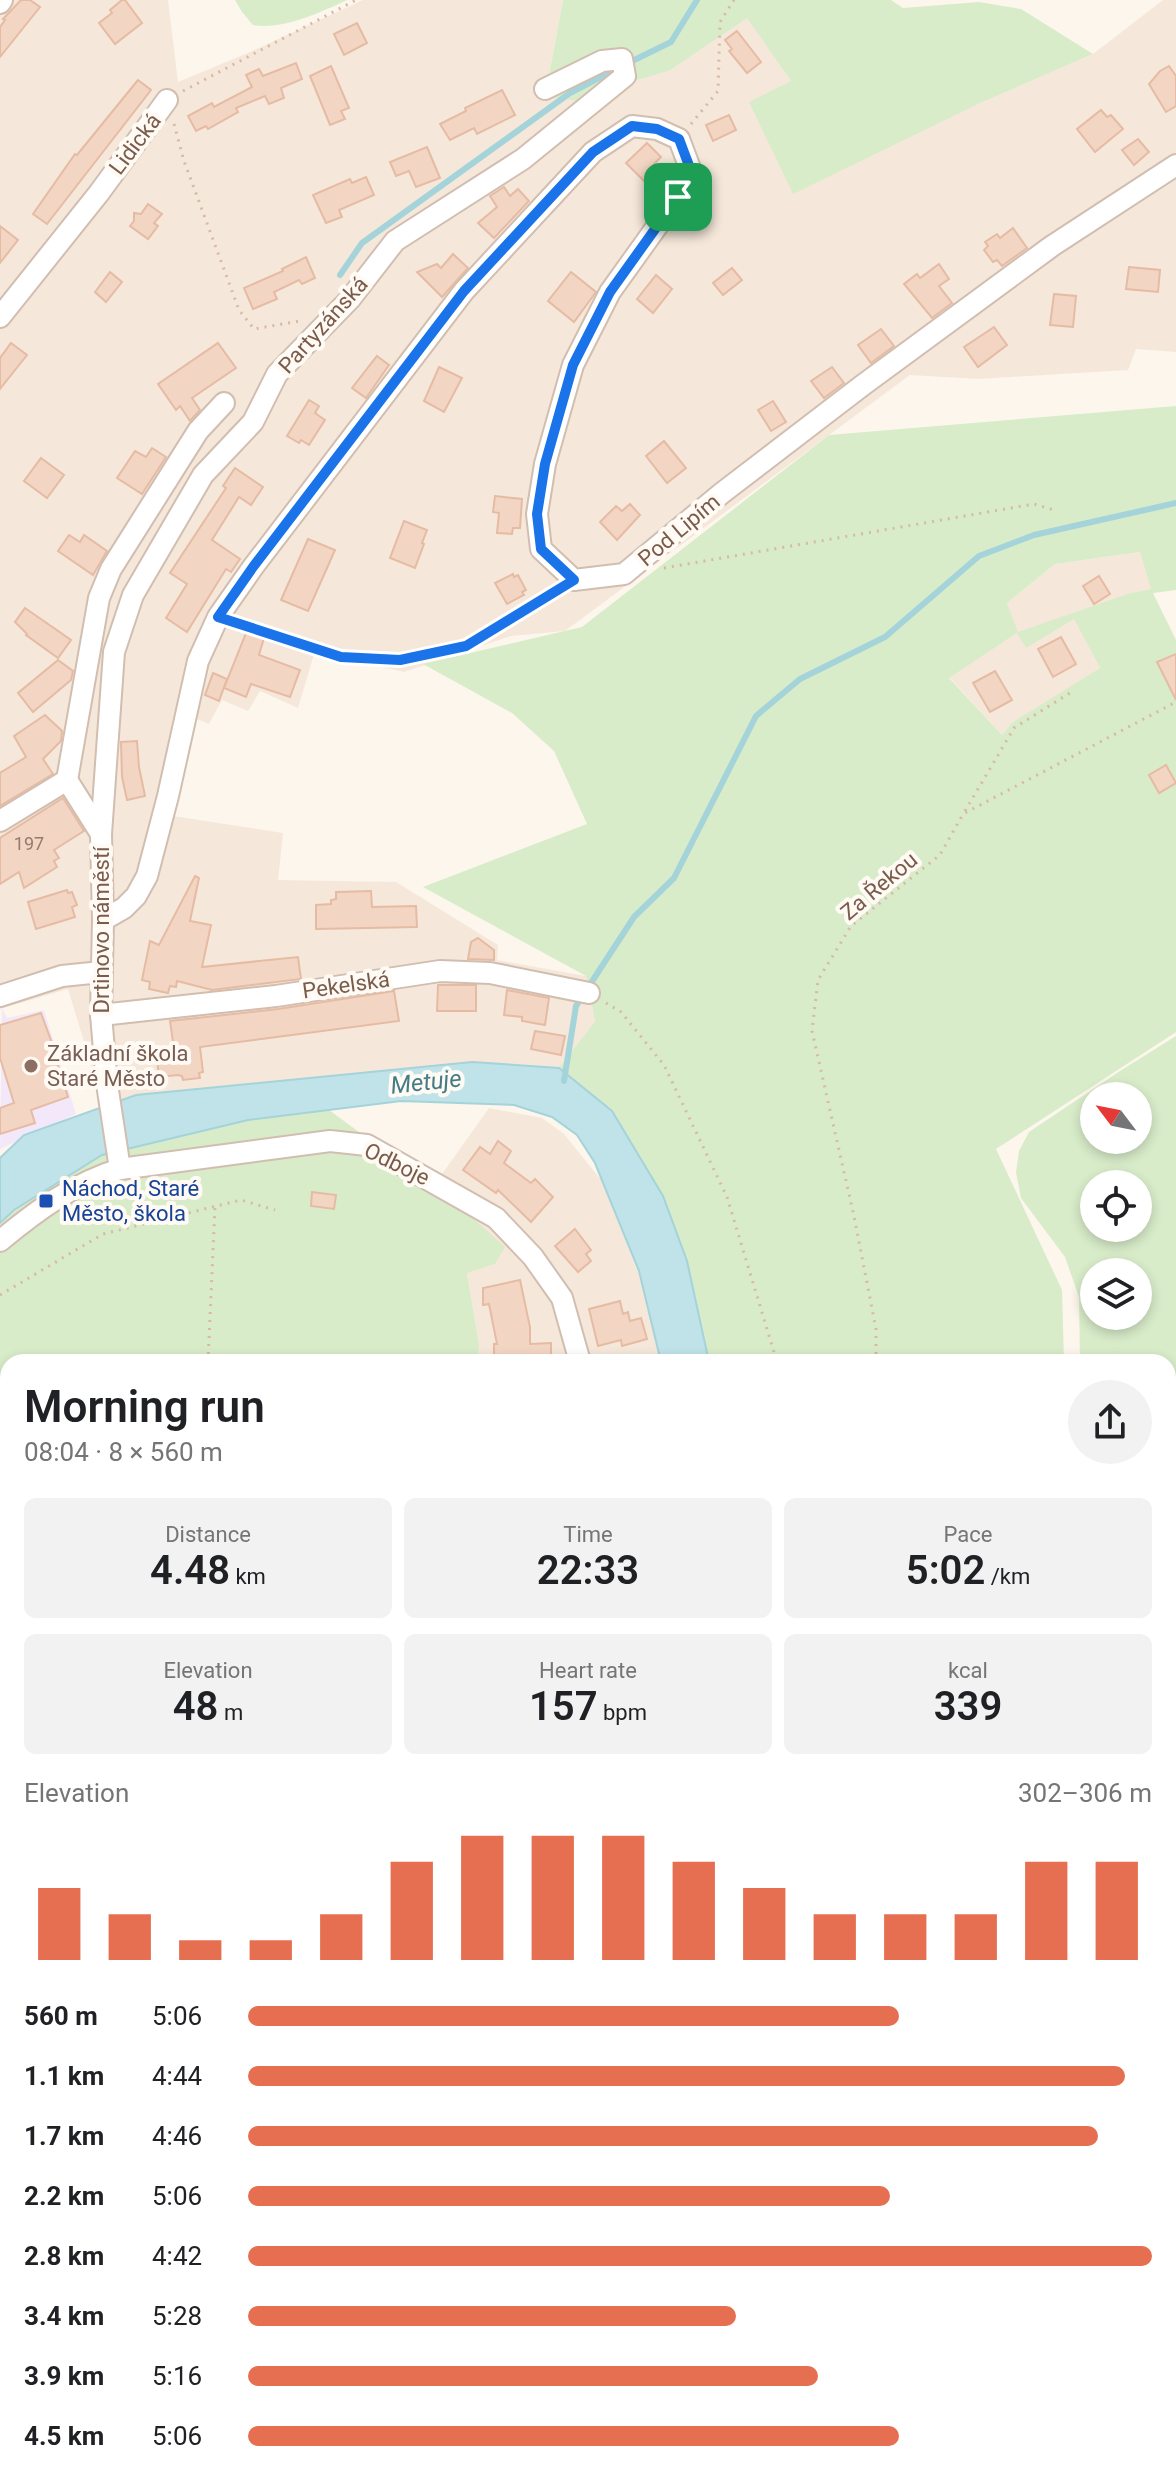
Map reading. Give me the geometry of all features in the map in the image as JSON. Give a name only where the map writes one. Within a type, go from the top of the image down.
[{"type":"street","name":"Partyzánská","points":[[101,834],[114,652],[133,595],[203,475],[253,422],[277,374],[350,299],[395,241],[523,159],[625,76],[622,59],[602,61],[545,89]]},
{"type":"street","name":"Lidická","points":[[0,317],[99,193],[167,100]]},
{"type":"street","points":[[103,920],[124,908],[136,896],[147,876],[198,661],[218,617],[253,567],[464,291],[593,152],[632,126],[657,129],[679,139],[691,171],[678,197],[610,292],[573,365],[545,464],[537,514],[541,549],[574,580]]},
{"type":"street","name":"Pod Lipím","points":[[574,580],[624,574],[722,493],[863,385],[1052,246],[1176,165]]},
{"type":"street","points":[[101,834],[67,780],[99,598],[111,569],[198,431],[224,403]]},
{"type":"street","points":[[0,821],[67,780]]},
{"type":"street","name":"Drtinovo náměstí","points":[[101,834],[101,1015],[107,1084],[119,1162]]},
{"type":"street","name":"Pekelská","points":[[101,1015],[276,996],[440,971],[490,973],[589,993]]},
{"type":"street","points":[[0,996],[62,976],[101,972]]},
{"type":"street","name":"Odboje","points":[[0,1241],[69,1190],[119,1162],[330,1141],[367,1145],[496,1218],[533,1257],[562,1298],[578,1354]]},
{"type":"path","name":"Lidická","points":[[167,100],[356,0]]},
{"type":"path","points":[[679,139],[718,91],[720,22],[734,0]]},
{"type":"path","points":[[167,100],[184,161],[239,310],[246,320],[254,329],[335,315]]},
{"type":"path","points":[[656,569],[1034,504],[1057,511]]},
{"type":"path","points":[[218,617],[341,657],[400,660],[466,646],[574,580]]},
{"type":"path","name":"Za Řekou","points":[[876,1354],[876,1329],[860,1244],[812,1031],[818,980],[851,926],[940,855],[1014,728],[1073,691]]},
{"type":"path","points":[[963,814],[1176,702]]},
{"type":"path","points":[[589,993],[621,1012],[664,1065],[727,1197],[775,1354]]},
{"type":"path","points":[[0,1295],[103,1234],[241,1200],[275,1210]]},
{"type":"path","points":[[208,1354],[215,1206]]},
{"type":"shaded area","points":[[0,0],[168,0],[178,82],[363,0],[563,0],[545,95],[599,91],[669,71],[747,17],[791,81],[976,105],[1093,54],[1163,0],[1176,0],[1176,352],[1136,349],[1128,370],[977,379],[910,375],[565,631],[511,636],[404,672],[315,651],[298,708],[260,691],[248,711],[222,700],[209,724],[190,716],[173,816],[283,833],[278,880],[396,882],[498,945],[497,960],[586,976],[595,1021],[559,1068],[472,1062],[104,1107],[68,989],[0,1009]]},
{"type":"shaded area","points":[[1140,552],[1152,589],[1130,593],[1018,633],[1026,647],[1074,618],[1100,668],[1002,735],[949,677],[1017,633],[1007,603],[1055,564]]},
{"type":"shaded area","name":"Základní škola Staré Město","points":[[2,1008],[7,1018],[44,1010],[76,1114],[0,1149]]},
{"type":"shaded area","points":[[489,1108],[542,1118],[564,1134],[602,1181],[641,1280],[659,1354],[478,1354],[467,1272],[495,1264],[435,1184]]},
{"type":"green space","points":[[235,0],[347,0],[301,19],[265,26],[253,25]]},
{"type":"green space","points":[[563,0],[891,0],[903,8],[979,2],[1021,9],[1093,54],[976,105],[793,194],[749,102],[791,81],[747,18],[669,71],[599,91],[584,102],[545,96]]},
{"type":"green space","points":[[1176,406],[1176,590],[1153,593],[1176,640],[1176,1032],[1099,1082],[1080,1082],[1080,1094],[996,1149],[1062,1290],[1064,1354],[707,1354],[687,1261],[612,1111],[559,1068],[595,1021],[586,976],[423,887],[587,824],[554,751],[512,713],[423,664],[582,627],[829,435]],"holes":[[[1140,552],[1151,589],[1130,593],[1018,632],[1007,603],[1055,564]],[[1074,619],[1100,668],[1013,722],[1002,735],[949,678],[1017,633],[1026,648]]]},
{"type":"green space","points":[[1176,1036],[1176,1354],[1080,1354],[1079,1297],[1065,1257],[1021,1198],[1016,1172],[1019,1151],[1029,1132],[1080,1098],[1080,1154],[1152,1154],[1152,1082],[1104,1082]]},
{"type":"green space","points":[[329,1110],[435,1184],[505,1247],[495,1264],[467,1273],[478,1354],[0,1354],[0,1223],[14,1210],[102,1155],[248,1120]]},
{"type":"water","name":"Metuje","points":[[472,1062],[559,1068],[612,1111],[663,1196],[687,1261],[707,1354],[659,1354],[639,1271],[595,1163],[577,1135],[552,1117],[514,1105],[401,1101],[248,1120],[102,1155],[14,1210],[0,1223],[0,1158],[24,1135],[136,1095]]},
{"type":"building","points":[[21,0],[30,0],[40,7],[0,57],[0,27],[3,19]]},
{"type":"building","points":[[122,0],[142,23],[115,44],[99,23]]},
{"type":"building","points":[[357,23],[367,43],[344,55],[334,34]]},
{"type":"building","points":[[737,31],[761,62],[747,73],[729,51],[732,49],[725,40]]},
{"type":"building","points":[[296,63],[302,79],[281,88],[284,98],[269,104],[265,96],[236,108],[238,112],[208,129],[206,126],[196,131],[188,116],[212,103],[214,107],[252,87],[246,75],[259,69],[263,76]]},
{"type":"building","points":[[331,66],[349,108],[341,111],[345,119],[330,125],[310,76]]},
{"type":"building","points":[[1169,66],[1176,76],[1176,106],[1166,112],[1149,84]]},
{"type":"building","points":[[138,80],[151,90],[47,224],[33,214],[75,154]]},
{"type":"building","points":[[502,90],[515,115],[477,134],[474,128],[450,140],[440,124]]},
{"type":"building","points":[[1101,110],[1107,117],[1111,115],[1123,129],[1095,152],[1077,129]]},
{"type":"building","points":[[729,115],[736,130],[713,141],[706,125]]},
{"type":"building","points":[[1138,139],[1149,152],[1134,165],[1122,150]]},
{"type":"building","points":[[647,143],[661,157],[654,164],[666,177],[653,190],[626,163]]},
{"type":"building","points":[[427,147],[440,178],[416,187],[409,171],[396,176],[390,162]]},
{"type":"building","points":[[366,177],[374,195],[339,210],[342,217],[326,223],[313,195],[350,179],[352,183]]},
{"type":"building","points":[[504,187],[510,196],[518,189],[529,201],[494,238],[478,223],[497,207],[490,196]]},
{"type":"building","points":[[148,204],[162,214],[154,223],[158,226],[148,239],[130,226],[134,213],[141,214]]},
{"type":"building","points":[[0,226],[18,240],[0,263]]},
{"type":"building","points":[[1013,228],[1027,248],[1002,266],[997,260],[993,262],[984,250],[988,246],[985,242],[997,234],[1000,238]]},
{"type":"building","points":[[453,254],[468,268],[442,297],[417,272],[437,264],[441,268]]},
{"type":"building","points":[[306,257],[315,278],[302,284],[299,280],[274,292],[277,299],[253,309],[244,288]]},
{"type":"building","points":[[939,264],[949,279],[939,286],[952,303],[932,318],[904,284],[917,274],[920,278]]},
{"type":"building","points":[[1129,267],[1160,270],[1158,292],[1126,289]]},
{"type":"building","points":[[732,268],[742,280],[723,295],[713,283]]},
{"type":"building","points":[[110,272],[122,282],[106,302],[95,292]]},
{"type":"building","points":[[571,272],[596,292],[574,322],[548,301]]},
{"type":"building","points":[[656,275],[672,289],[653,313],[637,299]]},
{"type":"building","points":[[1054,294],[1076,296],[1073,327],[1050,325]]},
{"type":"building","points":[[994,327],[1007,345],[978,367],[964,347]]},
{"type":"building","points":[[881,329],[894,346],[871,363],[858,345]]},
{"type":"building","points":[[11,343],[27,355],[0,389],[0,358]]},
{"type":"building","points":[[218,343],[236,368],[192,398],[200,410],[190,421],[180,406],[176,410],[158,384]]},
{"type":"building","points":[[377,356],[389,365],[366,398],[352,388]]},
{"type":"building","points":[[439,367],[462,378],[444,412],[424,401]]},
{"type":"building","points":[[832,367],[844,383],[824,398],[811,381]]},
{"type":"building","points":[[309,400],[319,406],[315,413],[325,420],[309,445],[287,436]]},
{"type":"building","points":[[773,401],[786,422],[771,431],[758,410]]},
{"type":"building","points":[[664,441],[686,468],[667,483],[646,456]]},
{"type":"building","points":[[152,448],[166,457],[142,494],[117,478],[135,451],[146,457]]},
{"type":"building","points":[[41,458],[64,475],[47,498],[24,481]]},
{"type":"building","points":[[235,468],[263,487],[251,505],[239,497],[212,540],[240,559],[231,572],[226,569],[187,632],[166,618],[187,584],[170,573],[226,488],[223,486]]},
{"type":"building","points":[[495,496],[522,499],[520,528],[513,528],[512,534],[497,533],[499,513],[493,512]]},
{"type":"building","points":[[630,504],[640,515],[617,540],[600,522],[616,506],[622,511]]},
{"type":"building","points":[[404,521],[427,530],[415,568],[390,558]]},
{"type":"building","points":[[69,535],[80,542],[84,535],[107,551],[93,575],[58,551]]},
{"type":"building","points":[[308,539],[335,550],[308,611],[281,600]]},
{"type":"building","points":[[513,574],[514,577],[518,575],[526,590],[522,592],[524,595],[507,604],[495,583]]},
{"type":"building","points":[[1099,576],[1110,594],[1094,604],[1083,586]]},
{"type":"building","points":[[25,608],[71,640],[58,658],[26,635],[15,622]]},
{"type":"building","points":[[246,633],[264,638],[259,655],[300,670],[290,697],[251,684],[246,697],[224,688]]},
{"type":"building","points":[[1061,637],[1076,664],[1053,677],[1038,649]]},
{"type":"building","points":[[1176,654],[1176,700],[1157,662]]},
{"type":"building","points":[[58,660],[73,671],[71,680],[33,712],[18,693]]},
{"type":"building","points":[[995,671],[1012,700],[990,712],[973,683]]},
{"type":"building","points":[[213,673],[227,679],[219,701],[205,695]]},
{"type":"building","points":[[45,715],[62,731],[61,741],[43,759],[53,774],[0,806],[0,773],[26,757],[14,736]]},
{"type":"building","points":[[137,741],[145,796],[127,800],[122,777],[121,742]]},
{"type":"building","points":[[1166,765],[1176,783],[1159,793],[1149,775]]},
{"type":"building","points":[[63,798],[84,831],[54,850],[59,858],[54,861],[57,867],[24,888],[19,872],[0,884],[0,838]]},
{"type":"building","points":[[195,876],[199,878],[190,921],[211,925],[202,967],[298,957],[301,979],[212,990],[177,981],[176,987],[170,986],[168,993],[149,989],[150,982],[142,980],[150,941],[159,945]]},
{"type":"building","points":[[67,890],[68,893],[72,892],[77,905],[72,907],[75,917],[36,929],[28,902]]},
{"type":"building","points":[[371,891],[372,907],[416,906],[417,927],[316,929],[316,905],[331,904],[331,900],[336,899],[336,892]]},
{"type":"building","points":[[478,938],[494,950],[494,960],[468,959],[471,942]]},
{"type":"building","points":[[438,985],[476,985],[476,1011],[437,1011]]},
{"type":"building","points":[[507,990],[549,998],[545,1025],[504,1015]]},
{"type":"building","points":[[394,991],[399,1021],[200,1047],[203,1072],[199,1073],[200,1078],[183,1080],[178,1075],[159,1077],[156,1051],[174,1049],[170,1021],[278,1009]]},
{"type":"building","name":"Základní škola Staré Město","points":[[41,1013],[68,1097],[31,1110],[35,1123],[0,1134],[0,1108],[14,1103],[0,1058],[0,1025]]},
{"type":"building","points":[[535,1031],[565,1036],[561,1055],[531,1049]]},
{"type":"building","points":[[498,1141],[511,1151],[504,1163],[531,1183],[535,1179],[553,1197],[531,1222],[498,1190],[496,1193],[463,1170],[480,1147],[490,1154]]},
{"type":"building","points":[[312,1192],[336,1195],[334,1209],[311,1206]]},
{"type":"building","points":[[575,1229],[591,1250],[586,1254],[591,1261],[578,1272],[555,1246]]},
{"type":"building","points":[[520,1280],[530,1327],[530,1344],[551,1343],[551,1354],[494,1354],[494,1344],[497,1344],[489,1304],[483,1305],[483,1288]]},
{"type":"building","points":[[620,1301],[623,1314],[628,1312],[630,1321],[641,1318],[647,1339],[622,1346],[621,1340],[598,1346],[589,1309]]},
{"type":"waterway","points":[[628,63],[671,42],[697,0]]},
{"type":"waterway","points":[[340,275],[362,243],[570,93],[618,68]]},
{"type":"waterway","points":[[564,1081],[576,1006],[634,917],[674,878],[756,716],[800,679],[885,637],[979,556],[1034,535],[1176,503]]},
{"type":"place","name":"Základní škola Staré Město","points":[[31,1066]]},
{"type":"place","name":"Náchod, Staré Město, škola","points":[[46,1201]]},
{"type":"route","points":[[632,126],[657,129],[679,139],[691,171],[678,197],[610,292],[573,365],[545,464],[537,514],[541,549],[574,580],[466,646],[400,660],[341,657],[218,617],[464,291],[593,152],[632,126]]}]
